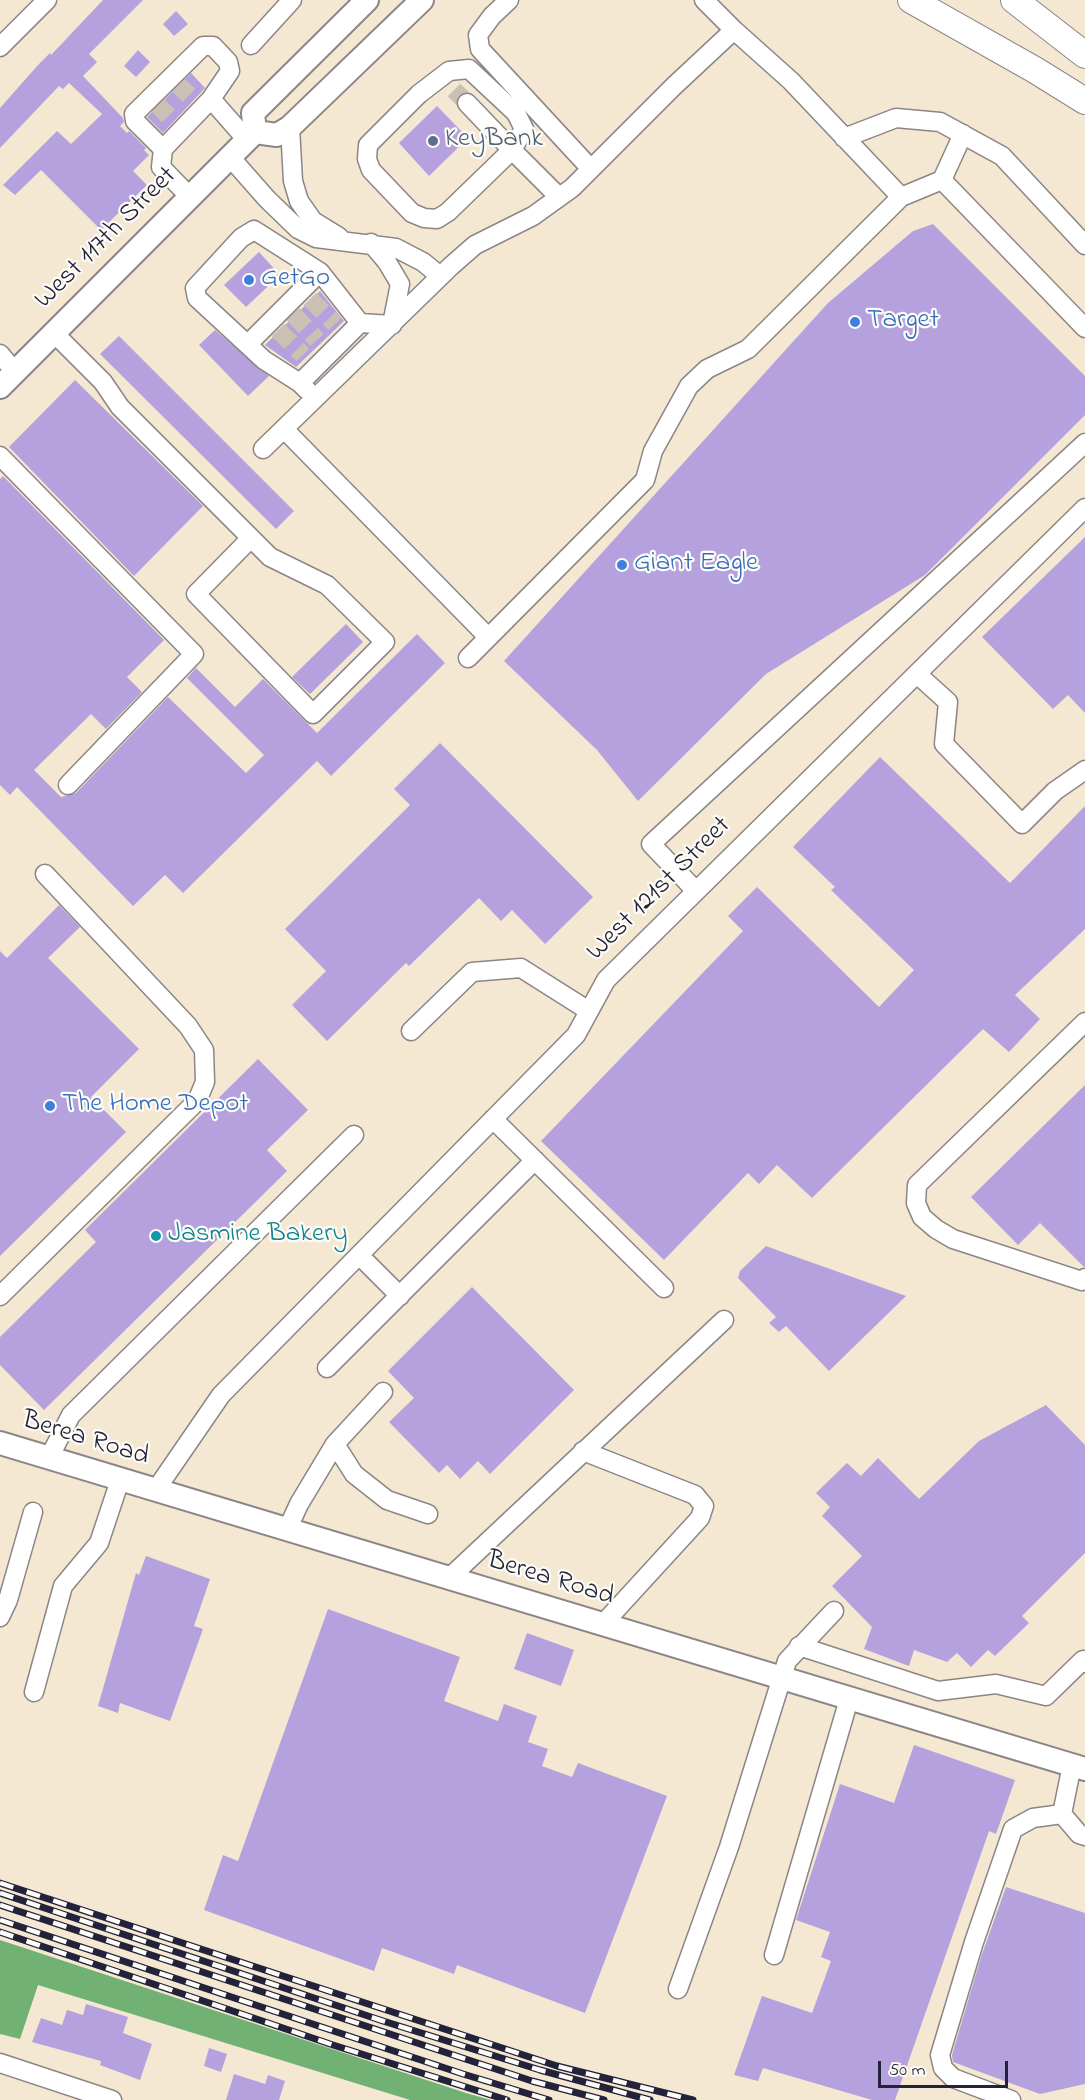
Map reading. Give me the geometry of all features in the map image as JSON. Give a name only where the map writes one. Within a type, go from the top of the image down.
[{"type":"highway","points":[[911,0],[1035,69],[1085,101]]},
{"type":"highway","points":[[1014,0],[1085,55]]},
{"type":"main road","points":[[367,0],[253,113],[251,136],[277,135],[290,128],[422,0]]},
{"type":"main road","name":"West 117th Street","points":[[7,379],[251,136]]},
{"type":"main road","name":"Berea Road","points":[[0,1443],[1078,1767]]},
{"type":"street","points":[[0,47],[47,0]]},
{"type":"street","points":[[251,45],[292,0]]},
{"type":"street","points":[[509,0],[478,35],[480,50],[591,169]]},
{"type":"street","points":[[704,0],[791,81],[901,197]]},
{"type":"street","points":[[263,449],[440,276],[475,245],[533,216],[572,188],[734,30]]},
{"type":"street","points":[[163,149],[135,121],[134,114],[153,101],[203,46],[213,46],[228,62],[230,71],[203,103],[178,125],[163,149],[160,167],[189,196]]},
{"type":"street","points":[[469,69],[516,113],[524,129],[512,150],[448,212],[437,219],[424,218],[412,213],[371,170],[367,159],[368,145],[419,94],[449,70],[469,69]]},
{"type":"street","points":[[441,77],[454,90]]},
{"type":"street","points":[[203,103],[251,136]]},
{"type":"street","points":[[467,103],[559,197]]},
{"type":"street","points":[[844,138],[896,118],[940,122],[1002,156],[1085,245]]},
{"type":"street","points":[[290,128],[293,181],[299,201],[313,221],[343,240]]},
{"type":"street","points":[[468,658],[645,480],[653,451],[689,386],[707,369],[748,349],[901,197],[942,180],[963,134]]},
{"type":"street","points":[[230,157],[267,199],[298,229],[316,238],[370,243],[406,252],[440,276]]},
{"type":"street","points":[[942,180],[1085,328]]},
{"type":"street","points":[[315,399],[300,383],[264,360],[197,298],[195,288],[241,238],[254,230],[320,272],[360,323]]},
{"type":"street","points":[[370,243],[387,262],[400,284],[392,325]]},
{"type":"street","points":[[248,344],[274,326],[306,295],[320,272]]},
{"type":"street","points":[[300,383],[309,361],[341,330],[360,323],[392,325]]},
{"type":"street","points":[[53,332],[103,382],[120,407],[251,538],[270,557],[327,585],[386,642],[313,714],[196,594],[251,538]]},
{"type":"street","points":[[0,354],[7,379]]},
{"type":"street","points":[[284,429],[488,638]]},
{"type":"street","points":[[696,891],[651,844],[1085,443]]},
{"type":"street","points":[[0,456],[194,654],[68,785]]},
{"type":"street","name":"West 121st Street","points":[[155,1491],[221,1395],[576,1035],[606,980],[1085,508]]},
{"type":"street","points":[[917,674],[948,702],[944,744],[1022,824],[1056,791],[1085,770]]},
{"type":"street","points":[[0,1296],[197,1101],[205,1082],[204,1050],[188,1026],[45,874]]},
{"type":"street","points":[[411,1031],[472,972],[521,968],[589,1011]]},
{"type":"street","points":[[1085,1022],[917,1185],[916,1203],[922,1216],[936,1229],[953,1239],[1082,1281],[1085,1278]]},
{"type":"street","points":[[493,1119],[664,1288]]},
{"type":"street","points":[[49,1458],[71,1415],[354,1135]]},
{"type":"street","points":[[327,1368],[536,1160]]},
{"type":"street","points":[[359,1254],[400,1296]]},
{"type":"street","points":[[448,1579],[724,1320]]},
{"type":"street","points":[[287,1530],[299,1504],[335,1444],[384,1392]]},
{"type":"street","points":[[335,1444],[354,1474],[387,1500],[428,1514]]},
{"type":"street","points":[[583,1451],[695,1495],[704,1506],[700,1518],[602,1625]]},
{"type":"street","points":[[34,1692],[63,1586],[99,1543],[120,1480]]},
{"type":"street","points":[[0,1617],[8,1600],[33,1512]]},
{"type":"street","points":[[678,1989],[729,1848],[787,1661],[834,1611]]},
{"type":"street","points":[[799,1646],[938,1691],[996,1684],[1047,1696],[1083,1660],[1085,1662]]},
{"type":"street","points":[[774,1955],[849,1699]]},
{"type":"street","points":[[1062,1814],[1078,1767]]},
{"type":"street","points":[[1062,1814],[1079,1834],[1085,1836]]},
{"type":"street","points":[[1011,2100],[953,2078],[944,2068],[940,2055],[974,1942],[1013,1829],[1033,1818],[1062,1814]]},
{"type":"street","points":[[0,2062],[112,2100]]},
{"type":"green space","points":[[0,1940],[491,2100],[410,2100],[38,1985],[20,2039],[0,2034]]},
{"type":"building","points":[[103,0],[143,0],[89,54],[97,62],[83,76],[123,118],[124,122],[120,126],[127,133],[129,131],[146,148],[144,150],[149,155],[133,171],[147,185],[101,230],[41,170],[15,195],[3,185],[57,131],[71,144],[102,114],[69,83],[63,89],[59,86],[0,148],[0,108],[38,65],[50,53],[51,55]]},
{"type":"building","points":[[176,11],[188,24],[174,36],[163,24]]},
{"type":"building","points":[[138,50],[150,62],[136,77],[124,66]]},
{"type":"building","points":[[191,73],[205,88],[163,133],[147,117]]},
{"type":"building","name":"KeyBank","points":[[437,106],[468,138],[429,176],[399,143]]},
{"type":"building","points":[[933,224],[1085,376],[1085,415],[925,575],[766,674],[638,801],[597,750],[504,661],[828,303],[913,231]]},
{"type":"building","points":[[259,252],[280,275],[246,307],[224,285]]},
{"type":"building","points":[[320,291],[344,321],[296,367],[265,345]]},
{"type":"building","points":[[215,330],[269,376],[248,396],[199,345]]},
{"type":"building","points":[[119,336],[294,511],[276,529],[100,354]]},
{"type":"building","points":[[75,380],[203,506],[134,576],[9,447]]},
{"type":"building","points":[[3,476],[164,640],[127,677],[142,692],[106,729],[91,714],[34,770],[61,797],[76,793],[168,697],[246,773],[264,755],[187,678],[196,668],[235,707],[263,679],[317,733],[417,634],[445,663],[331,776],[317,761],[183,893],[165,875],[133,906],[17,787],[10,795],[0,785],[0,479]]},
{"type":"building","points":[[1085,537],[1085,713],[1068,695],[1053,709],[982,637]]},
{"type":"building","points":[[346,624],[363,642],[310,694],[292,677]]},
{"type":"building","points":[[440,743],[593,897],[545,944],[512,910],[501,921],[479,898],[409,966],[406,963],[327,1041],[292,1005],[326,971],[285,929],[410,805],[394,789]]},
{"type":"building","points":[[880,757],[1010,883],[1085,806],[1085,929],[1015,995],[1040,1019],[1009,1052],[983,1029],[812,1198],[777,1165],[759,1184],[748,1173],[664,1260],[541,1141],[743,931],[728,916],[757,887],[879,1007],[914,970],[831,890],[835,887],[793,847]]},
{"type":"building","name":"The Home Depot","points":[[59,905],[80,927],[48,958],[139,1049],[91,1097],[126,1132],[0,1256],[0,951],[7,958]]},
{"type":"building","name":"Jasmine Bakery","points":[[258,1059],[308,1110],[267,1150],[287,1171],[44,1410],[0,1365],[0,1337],[96,1242],[85,1230]]},
{"type":"building","points":[[1085,1085],[1084,1267],[1040,1223],[1018,1245],[971,1197]]},
{"type":"building","points":[[766,1246],[906,1296],[829,1371],[786,1326],[779,1332],[769,1323],[776,1317],[738,1278],[740,1271]]},
{"type":"building","points":[[472,1287],[574,1390],[490,1474],[478,1461],[460,1479],[447,1465],[439,1473],[389,1422],[414,1398],[388,1371]]},
{"type":"building","points":[[1046,1405],[1085,1445],[1085,1553],[1022,1616],[1029,1623],[995,1656],[988,1650],[971,1667],[957,1653],[947,1662],[914,1650],[909,1666],[864,1649],[872,1627],[832,1586],[862,1556],[822,1516],[830,1507],[816,1493],[847,1463],[861,1476],[878,1458],[919,1499],[979,1441]]},
{"type":"building","points":[[146,1556],[210,1579],[194,1626],[203,1629],[170,1721],[120,1703],[118,1713],[98,1706],[136,1573],[139,1575]]},
{"type":"building","points":[[328,1609],[460,1657],[444,1701],[498,1721],[504,1704],[537,1716],[528,1742],[548,1749],[542,1766],[572,1777],[578,1763],[667,1796],[585,2013],[457,1965],[454,1974],[382,1948],[374,1971],[204,1910],[223,1855],[238,1861]]},
{"type":"building","points":[[527,1633],[574,1650],[561,1686],[514,1669]]},
{"type":"building","points":[[914,1745],[1015,1780],[996,1834],[989,1831],[895,2100],[872,2100],[763,2068],[758,2081],[734,2075],[762,1996],[812,2013],[831,1961],[821,1957],[830,1932],[796,1920],[840,1784],[894,1803]]},
{"type":"building","points":[[1006,1887],[1085,1913],[1085,2084],[1040,2094],[953,2062],[952,2055],[981,1957]]},
{"type":"building","points":[[86,2004],[128,2017],[123,2033],[152,2044],[140,2080],[100,2065],[101,2061],[32,2042],[41,2018],[62,2025],[67,2010],[83,2015]]},
{"type":"building","points":[[209,2048],[227,2054],[221,2072],[204,2066]]},
{"type":"building","points":[[234,2074],[265,2084],[268,2075],[285,2081],[279,2100],[226,2100]]},
{"type":"tunnel","points":[[176,83],[194,100]]},
{"type":"tunnel","points":[[454,90],[467,103]]},
{"type":"tunnel","points":[[156,103],[173,121]]},
{"type":"tunnel","points":[[310,299],[335,324]]},
{"type":"tunnel","points":[[293,314],[317,340]]},
{"type":"tunnel","points":[[278,330],[303,355]]},
{"type":"railway","points":[[0,1883],[557,2066],[693,2100]]},
{"type":"railway","points":[[0,1893],[383,2021],[540,2070],[650,2100]]},
{"type":"railway","points":[[0,1905],[532,2081],[604,2100]]},
{"type":"railway","points":[[0,1920],[463,2074],[549,2100]]},
{"type":"railway","points":[[0,1932],[333,2045],[507,2100]]},
{"type":"place","name":"KeyBank","points":[[433,141]]},
{"type":"place","name":"GetGo","points":[[249,280]]},
{"type":"place","name":"Target","points":[[855,322]]},
{"type":"place","name":"Giant Eagle","points":[[622,565]]},
{"type":"place","name":"The Home Depot","points":[[50,1106]]},
{"type":"place","name":"Jasmine Bakery","points":[[156,1236]]}]
